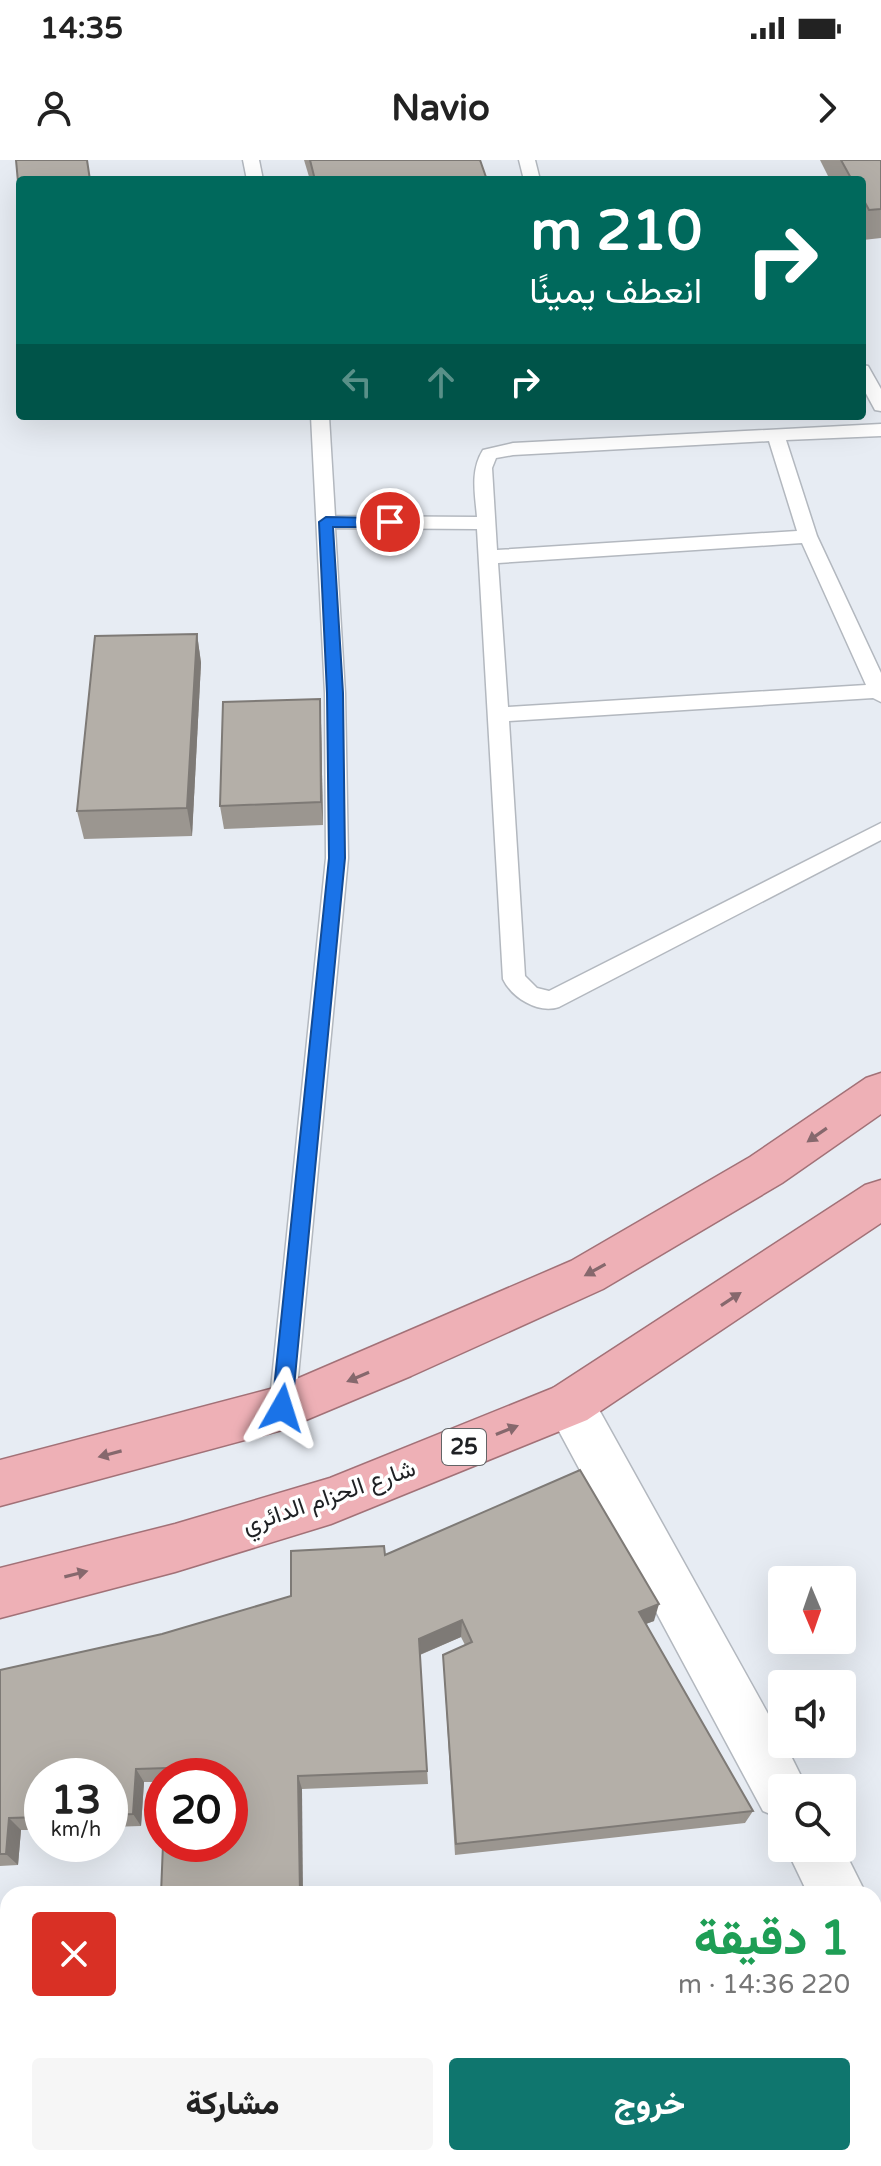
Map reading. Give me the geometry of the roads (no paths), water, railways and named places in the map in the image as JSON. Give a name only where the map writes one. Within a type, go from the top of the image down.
[{"type":"highway","points":[[0,1483],[282,1408],[587,1275],[766,1170],[881,1091]]},
{"type":"highway","name":"شارع الحزام الدائري","points":[[0,1593],[175,1548],[331,1501],[570,1404],[881,1199]]},
{"type":"street","points":[[570,1404],[772,1774]]},
{"type":"street","points":[[821,1862],[834,1886]]},
{"type":"lane","points":[[866,378],[881,406]]},
{"type":"lane","points":[[282,1408],[337,858],[335,693],[320,420]]},
{"type":"lane","points":[[881,430],[513,449],[489,454],[483,468],[514,979],[530,995],[551,1001],[881,831]]},
{"type":"lane","points":[[497,715],[880,693],[808,536],[776,436]]},
{"type":"lane","points":[[326,522],[485,523]]},
{"type":"lane","points":[[487,557],[808,536]]}]
